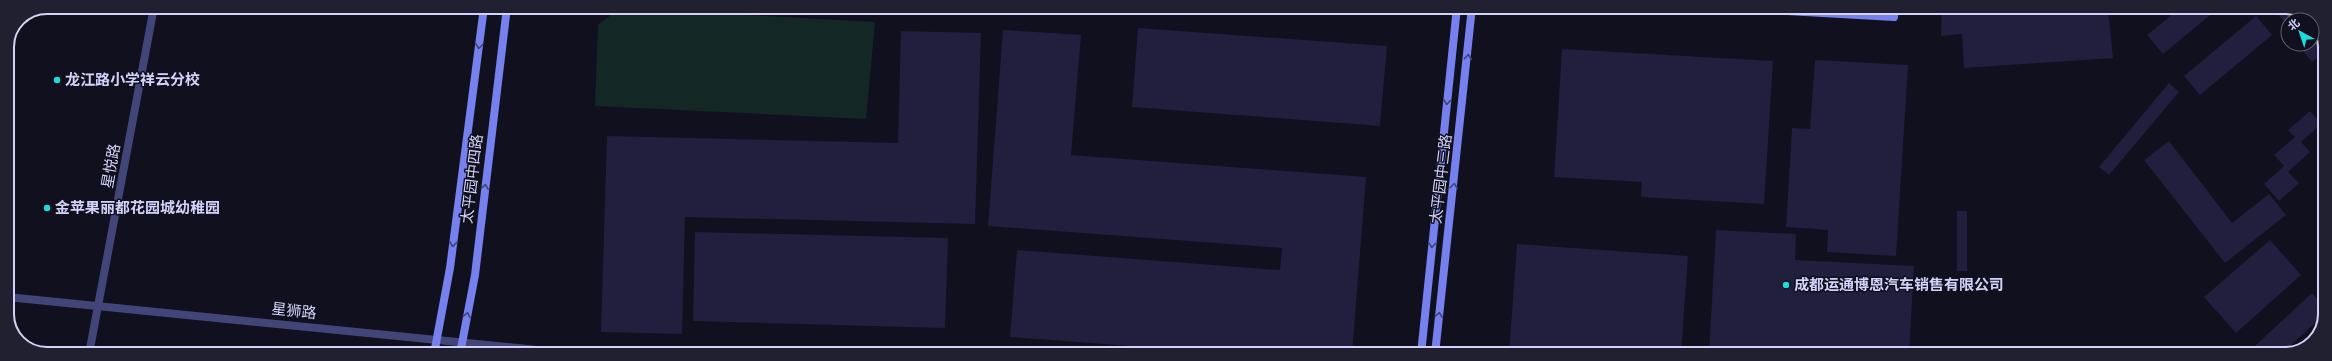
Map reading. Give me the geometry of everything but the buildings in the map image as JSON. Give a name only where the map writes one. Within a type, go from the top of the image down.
[{"type":"street","name":"星悦路","points":[[90,347],[153,14]]},
{"type":"street","points":[[435,347],[450,268],[483,14]]},
{"type":"street","name":"太平园中四路","points":[[461,347],[475,275],[506,14]]},
{"type":"street","name":"太平园中三路","points":[[1421,347],[1456,14]]},
{"type":"street","name":"太平园中三路","points":[[1436,347],[1471,14]]},
{"type":"street","points":[[1854,14],[1894,16],[1894,14]]},
{"type":"street","name":"星狮路","points":[[14,298],[504,347]]},
{"type":"green space","points":[[612,14],[729,14],[875,22],[866,119],[595,106],[598,25]]},
{"type":"place","name":"龙江路小学祥云分校","points":[[57,80]]},
{"type":"place","name":"金苹果丽都花园城幼稚园","points":[[47,208]]},
{"type":"place","name":"成都运通博恩汽车销售有限公司","points":[[1786,285]]}]
